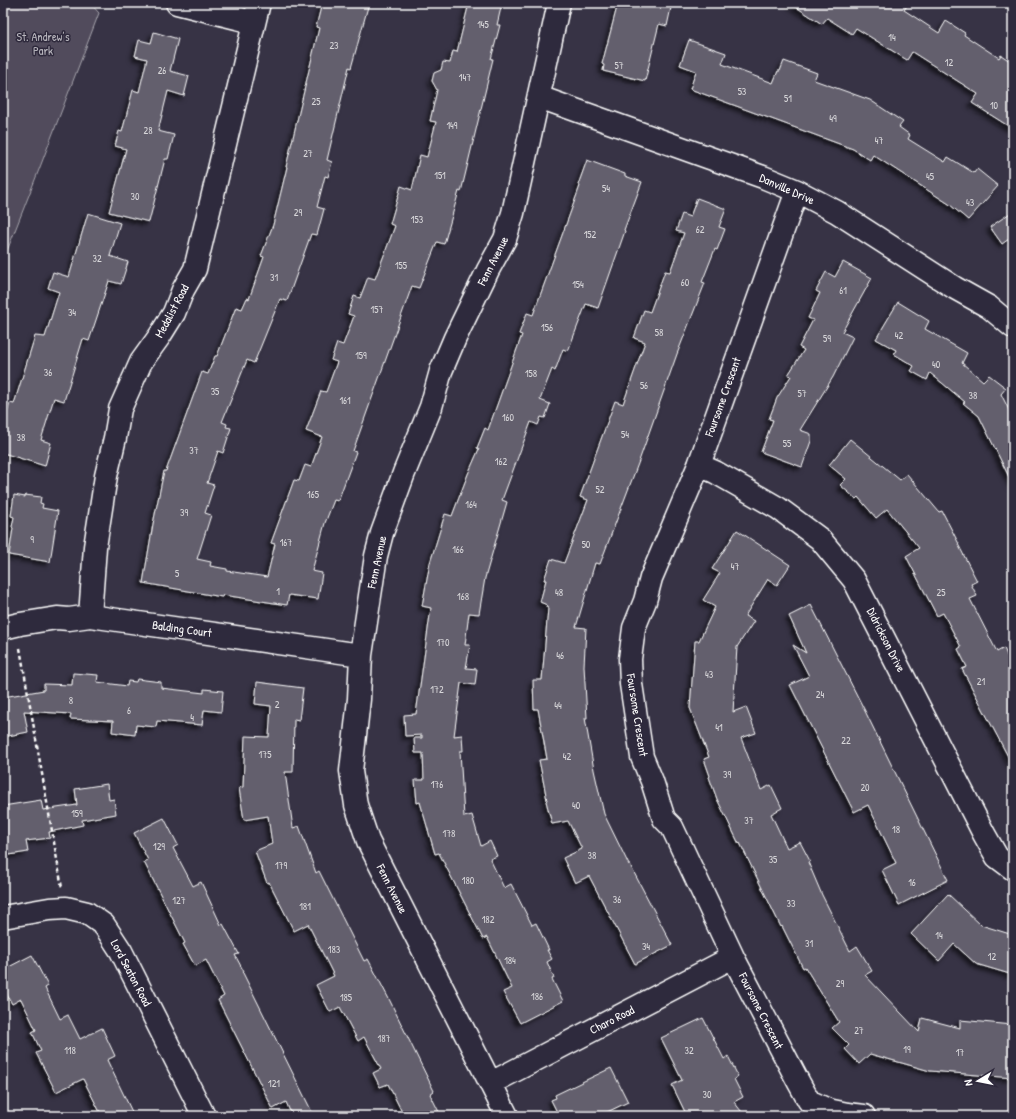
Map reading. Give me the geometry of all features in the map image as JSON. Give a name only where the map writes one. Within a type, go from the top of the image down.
[{"type":"street","points":[[177,3],[256,13]]},
{"type":"street","name":"Fenn Avenue","points":[[508,1116],[371,848],[356,805],[351,771],[361,655],[376,556],[382,533],[404,473],[431,407],[441,371],[455,338],[488,270],[505,240],[513,213],[559,3]]},
{"type":"street","name":"Medalist Road","points":[[90,616],[95,547],[106,476],[120,409],[141,362],[174,313],[183,290],[195,269],[256,13]]},
{"type":"street","name":"Danville Drive","points":[[539,97],[763,177],[797,191],[837,212],[955,288],[989,307],[1013,327]]},
{"type":"street","name":"Foursome Crescent","points":[[797,191],[699,464],[651,578],[646,601],[634,628],[630,659],[631,684],[642,757],[652,781],[664,819],[672,827],[733,957],[795,1077],[809,1100],[828,1110],[864,1116]]},
{"type":"street","name":"Didrickson Drive","points":[[699,464],[778,508],[820,539],[854,580],[984,834],[997,857],[1013,868]]},
{"type":"street","name":"Balding Court","points":[[3,628],[57,618],[69,619],[90,616],[361,655]]},
{"type":"street","name":"Lord Seaton Road","points":[[3,917],[49,909],[66,908],[87,913],[104,925],[121,951],[204,1116]]},
{"type":"street","name":"Charo Road","points":[[491,1083],[733,957]]},
{"type":"path","points":[[20,648],[66,908]]},
{"type":"green space","name":"St. Andrew’s Park","points":[[3,3],[90,3],[99,13],[3,261]]},
{"type":"building","points":[[322,3],[369,3],[351,68],[349,67],[327,160],[332,162],[328,177],[325,176],[317,207],[324,209],[317,235],[311,234],[287,301],[280,299],[254,363],[247,360],[222,422],[227,424],[226,427],[231,428],[223,453],[218,451],[207,483],[214,485],[205,513],[211,515],[197,559],[211,562],[210,566],[227,569],[227,571],[267,577],[275,544],[271,543],[294,480],[299,481],[305,465],[311,467],[322,437],[306,431],[321,391],[326,392],[337,362],[331,360],[337,343],[343,345],[354,316],[348,314],[354,296],[360,298],[368,277],[375,279],[395,226],[390,224],[401,186],[412,190],[420,155],[427,157],[436,122],[430,121],[437,90],[432,81],[434,73],[441,70],[443,62],[450,63],[453,51],[457,52],[469,3],[502,3],[497,25],[500,25],[491,59],[493,59],[461,192],[459,191],[444,244],[437,242],[419,288],[412,286],[353,451],[356,452],[338,501],[334,500],[325,523],[312,571],[322,573],[318,599],[289,595],[287,605],[223,595],[222,597],[143,583],[164,471],[166,471],[202,372],[208,374],[215,356],[217,356],[236,307],[242,309],[247,298],[249,299],[264,257],[261,256],[273,225],[287,167],[319,28],[316,27]]},
{"type":"building","points":[[618,3],[672,3],[667,26],[659,24],[645,81],[603,71],[604,65],[602,64]]},
{"type":"building","points":[[790,3],[909,3],[904,10],[939,33],[946,21],[999,58],[1001,55],[1013,63],[1013,129],[972,103],[978,94],[912,52],[907,60],[856,28],[852,34],[827,18],[822,24]]},
{"type":"building","points":[[154,32],[178,39],[170,71],[189,76],[184,96],[168,91],[158,131],[174,135],[168,159],[165,159],[149,222],[109,212],[126,149],[115,146],[119,131],[122,132],[133,90],[139,92],[147,59],[135,56],[139,40],[151,43]]},
{"type":"building","points":[[689,40],[726,53],[722,64],[773,83],[784,61],[817,73],[814,80],[870,100],[903,122],[899,127],[910,135],[908,139],[945,162],[948,157],[974,173],[977,169],[998,186],[968,220],[949,204],[873,155],[870,160],[853,149],[690,89],[696,71],[680,65]]},
{"type":"building","points":[[587,160],[642,182],[598,308],[586,304],[568,351],[563,349],[555,371],[552,369],[540,400],[550,404],[545,418],[541,417],[538,425],[531,422],[502,500],[507,502],[485,578],[479,614],[469,613],[465,645],[470,645],[466,668],[477,669],[475,685],[461,683],[454,736],[462,735],[463,751],[460,751],[464,817],[472,815],[481,846],[490,841],[497,856],[490,859],[504,888],[511,884],[532,925],[536,923],[549,950],[547,950],[552,959],[547,962],[554,978],[552,979],[563,1001],[520,1023],[503,992],[512,988],[487,937],[483,939],[439,853],[435,854],[420,802],[417,803],[415,780],[424,780],[423,753],[415,753],[414,738],[422,738],[422,735],[405,736],[404,715],[416,714],[431,608],[422,606],[430,563],[445,514],[452,516],[479,449],[477,448],[485,428],[488,430],[522,335],[519,334],[527,313],[533,315],[580,186],[578,185]]},
{"type":"building","points":[[697,198],[726,209],[719,227],[725,229],[717,250],[715,249],[702,282],[705,283],[677,354],[600,564],[595,563],[576,627],[586,628],[584,666],[587,718],[585,718],[594,770],[604,814],[629,865],[672,945],[635,964],[589,876],[575,883],[563,858],[582,849],[568,821],[552,824],[546,801],[539,760],[547,759],[538,709],[534,709],[533,680],[542,680],[548,608],[546,607],[547,605],[540,602],[546,580],[544,580],[551,559],[564,563],[588,500],[580,497],[615,401],[623,404],[645,342],[634,338],[644,310],[650,312],[665,271],[670,272],[684,233],[676,231],[682,214],[690,217]]},
{"type":"building","points":[[1013,211],[1013,236],[1002,244],[990,227]]},
{"type":"building","points":[[88,213],[120,223],[110,256],[128,262],[121,284],[109,281],[89,341],[83,339],[64,401],[54,398],[41,440],[51,443],[45,466],[3,453],[3,427],[10,403],[14,404],[35,336],[45,337],[59,292],[48,288],[53,272],[69,277]]},
{"type":"building","points":[[843,262],[872,278],[842,332],[853,337],[833,377],[800,430],[811,434],[811,441],[802,467],[761,452],[773,420],[769,419],[777,398],[791,376],[788,375],[804,350],[799,347],[813,320],[808,318],[820,293],[816,291],[826,272],[835,277]]},
{"type":"building","points":[[898,302],[929,321],[925,329],[967,353],[962,363],[983,381],[989,375],[1006,388],[1001,394],[1013,418],[1013,485],[979,416],[963,403],[965,402],[930,373],[927,380],[911,371],[914,366],[894,354],[896,350],[876,339]]},
{"type":"building","points":[[850,439],[900,480],[907,474],[939,512],[942,511],[959,544],[977,581],[971,584],[977,596],[970,599],[997,652],[1004,648],[1008,658],[1013,656],[1013,766],[962,669],[967,667],[958,649],[961,647],[943,613],[937,616],[906,556],[919,548],[887,509],[876,518],[858,497],[856,499],[840,485],[846,479],[829,465]]},
{"type":"building","points":[[14,495],[41,497],[40,503],[43,504],[42,508],[58,511],[50,562],[9,555],[14,517],[11,516]]},
{"type":"building","points":[[737,530],[790,565],[777,585],[768,579],[745,616],[754,621],[737,647],[733,712],[746,707],[756,733],[741,738],[761,790],[771,785],[782,808],[771,814],[787,848],[800,842],[810,861],[808,862],[822,895],[850,951],[857,946],[872,971],[865,975],[919,1032],[922,1018],[960,1028],[960,1020],[1013,1025],[1013,1078],[930,1071],[870,1054],[859,1064],[845,1049],[849,1045],[832,1028],[839,1022],[805,967],[803,968],[740,843],[739,844],[717,799],[709,777],[710,776],[704,759],[709,757],[690,708],[695,641],[699,641],[715,607],[703,600],[720,573],[712,569]]},
{"type":"building","points":[[811,605],[948,880],[899,905],[882,870],[896,863],[868,805],[854,812],[790,685],[809,676],[793,645],[806,653],[789,616]]},
{"type":"building","points":[[73,673],[98,675],[97,682],[127,686],[128,681],[136,682],[137,679],[161,682],[161,688],[204,693],[204,689],[223,691],[221,712],[204,710],[202,725],[157,721],[156,727],[136,725],[135,735],[112,732],[113,721],[70,719],[71,714],[24,711],[28,732],[3,737],[3,697],[44,690],[44,684],[72,685]]},
{"type":"building","points":[[257,682],[303,688],[299,720],[294,719],[293,772],[285,772],[293,828],[299,826],[316,873],[319,871],[364,961],[368,959],[390,1001],[434,1091],[430,1094],[441,1116],[404,1116],[388,1084],[380,1087],[373,1073],[381,1069],[364,1037],[358,1041],[340,1007],[330,1012],[316,985],[334,976],[308,924],[294,931],[269,882],[267,883],[255,851],[272,844],[268,816],[244,820],[239,788],[243,787],[245,736],[269,737],[271,706],[255,704]]},
{"type":"building","points":[[107,784],[109,800],[114,799],[116,814],[82,820],[83,825],[49,832],[50,838],[26,841],[28,852],[3,856],[3,806],[41,800],[43,810],[77,805],[75,789]]},
{"type":"building","points":[[164,818],[178,845],[173,848],[193,886],[201,882],[221,925],[223,924],[239,954],[235,955],[244,972],[243,973],[314,1116],[292,1116],[286,1102],[273,1109],[218,1000],[224,996],[206,960],[195,966],[183,944],[185,943],[144,862],[148,860],[134,833]]},
{"type":"building","points":[[948,894],[981,925],[1013,935],[1013,975],[976,964],[954,944],[939,961],[911,934]]},
{"type":"building","points":[[32,955],[48,986],[45,988],[60,1019],[68,1015],[80,1039],[102,1028],[115,1056],[107,1060],[134,1116],[102,1116],[83,1079],[56,1092],[36,1053],[41,1051],[32,1032],[36,1030],[21,999],[12,1004],[3,987],[3,970]]},
{"type":"building","points":[[703,1018],[724,1059],[728,1056],[738,1076],[734,1079],[743,1097],[734,1102],[745,1116],[687,1116],[672,1085],[682,1080],[661,1038]]},
{"type":"building","points":[[611,1068],[628,1102],[599,1116],[559,1116],[551,1100],[556,1098],[555,1095]]}]
